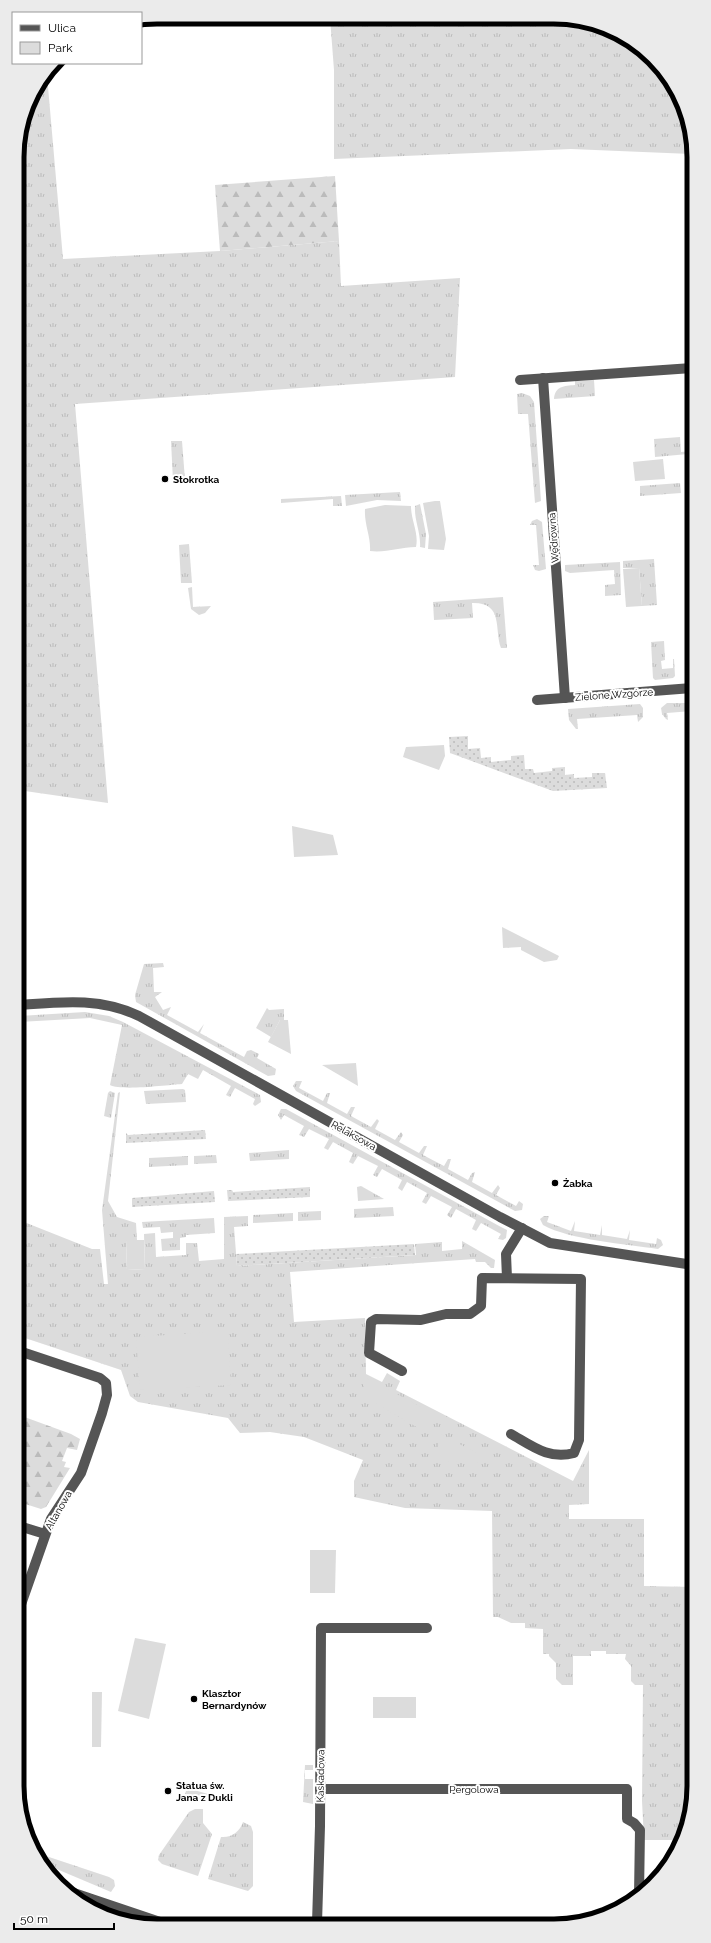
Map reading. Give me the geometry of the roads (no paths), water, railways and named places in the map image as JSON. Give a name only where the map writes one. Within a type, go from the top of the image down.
[{"type":"street","points":[[520,380],[687,368]]},
{"type":"street","name":"Wędrowna","points":[[542,378],[565,698]]},
{"type":"street","name":"Zielone Wzgórze","points":[[537,700],[687,688]]},
{"type":"street","name":"Relaksowa","points":[[24,1005],[91,1002],[114,1006],[129,1011],[550,1243],[687,1264]]},
{"type":"street","points":[[507,1278],[506,1254],[522,1228]]},
{"type":"street","points":[[402,1372],[369,1354],[369,1327],[371,1322],[376,1319],[421,1320],[446,1314],[470,1314],[481,1306],[482,1278],[581,1279],[580,1440],[574,1453],[564,1457],[549,1454],[511,1434]]},
{"type":"street","name":"Altanowa","points":[[24,1353],[100,1378],[106,1383],[107,1395],[81,1473],[51,1520],[24,1595]]},
{"type":"street","points":[[24,1528],[45,1534]]},
{"type":"street","name":"Kaskadowa","points":[[316,1919],[320,1789],[321,1628],[427,1628]]},
{"type":"street","name":"Pergolowa","points":[[320,1789],[627,1789],[627,1819],[634,1823],[640,1830],[639,1888]]},
{"type":"street","points":[[82,1896],[151,1919]]},
{"type":"place","name":"Stokrotka","points":[[165,479]]},
{"type":"place","name":"Żabka","points":[[555,1183]]},
{"type":"place","name":"Klasztor Bernardynów","points":[[194,1699]]},
{"type":"place","name":"Statua św. Jana z Dukli","points":[[168,1791]]}]
